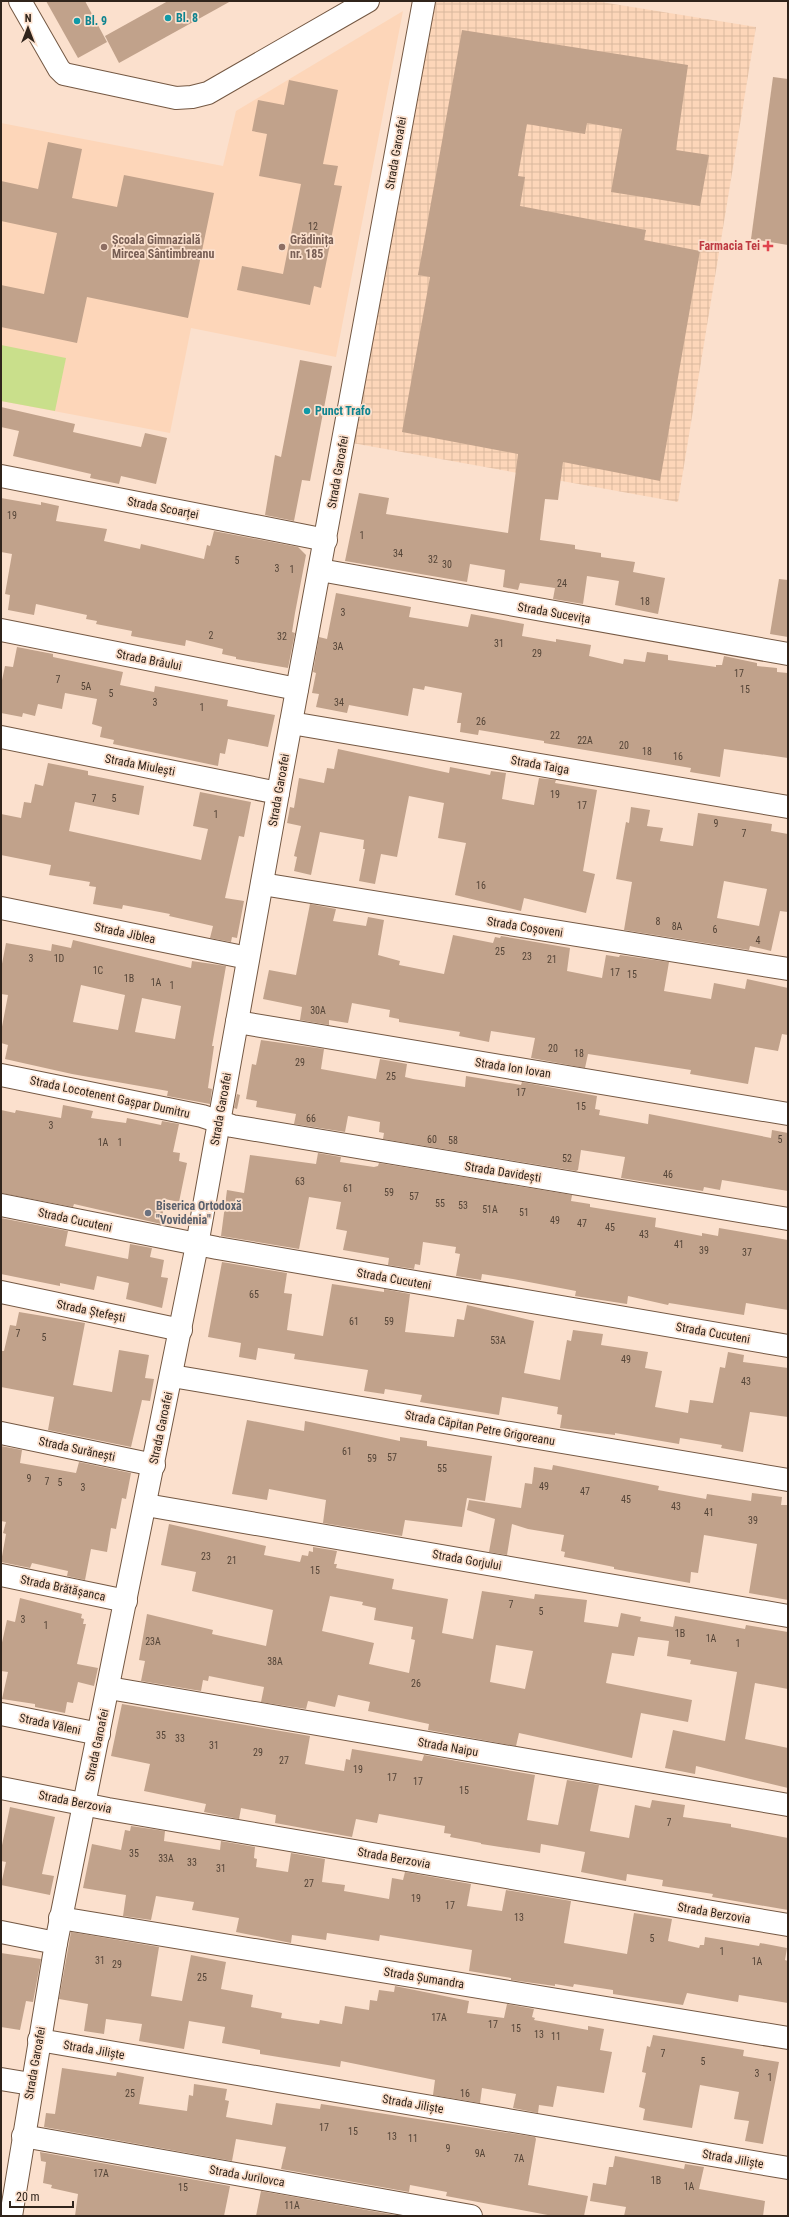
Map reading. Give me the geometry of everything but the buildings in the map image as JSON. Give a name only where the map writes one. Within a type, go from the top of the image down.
[{"type":"street","points":[[20,1],[59,69],[64,74],[176,98],[192,97],[208,93],[368,1]]},
{"type":"street","name":"Strada Garoafei","points":[[10,2216],[60,1918],[109,1688],[181,1330],[424,1]]},
{"type":"street","name":"Strada Scoarței","points":[[1,476],[326,540]]},
{"type":"street","name":"Strada Sucevița","points":[[320,570],[788,654]]},
{"type":"street","name":"Strada Brâului","points":[[1,630],[297,689]]},
{"type":"street","name":"Strada Taiga","points":[[291,723],[788,808]]},
{"type":"street","name":"Strada Miulești","points":[[1,737],[278,793]]},
{"type":"street","name":"Strada Coșoveni","points":[[262,884],[788,969]]},
{"type":"street","name":"Strada Jiblea","points":[[1,908],[248,958]]},
{"type":"street","name":"Strada Ion Iovan","points":[[237,1022],[788,1114]]},
{"type":"street","name":"Strada Locotenent Gașpar Dumitru","points":[[1,1075],[202,1116],[219,1122]]},
{"type":"street","name":"Strada Davidești","points":[[219,1122],[232,1126],[788,1219]]},
{"type":"street","name":"Strada Cucuteni","points":[[1,1205],[197,1245],[788,1346]]},
{"type":"street","name":"Strada Ștefești","points":[[1,1292],[181,1330]]},
{"type":"street","name":"Strada Căpitan Petre Grigoreanu","points":[[172,1376],[788,1480]]},
{"type":"street","name":"Strada Surănești","points":[[1,1433],[154,1465]]},
{"type":"street","name":"Strada Gorjului","points":[[146,1505],[788,1616]]},
{"type":"street","name":"Strada Brătășanca","points":[[1,1575],[126,1601]]},
{"type":"street","name":"Strada Naipu","points":[[109,1688],[788,1805]]},
{"type":"street","name":"Strada Văleni","points":[[1,1714],[99,1734]]},
{"type":"street","name":"Strada Berzovia","points":[[1,1788],[85,1804],[788,1925]]},
{"type":"street","name":"Strada Șumandra","points":[[60,1918],[788,2038]]},
{"type":"street","points":[[1,1932],[56,1943]]},
{"type":"street","name":"Strada Jiliște","points":[[39,2040],[788,2168]]},
{"type":"street","points":[[1,2079],[31,2084]]},
{"type":"street","name":"Strada Jurilovca","points":[[23,2136],[471,2216]]},
{"type":"shaded area","points":[[431,1],[595,1],[756,27],[678,502],[352,443]]},
{"type":"shaded area","points":[[403,11],[336,357],[191,328],[170,433],[1,401],[1,123],[223,166],[236,111]]},
{"type":"green space","points":[[1,345],[66,358],[55,411],[1,401]]},
{"type":"place","name":"Bl. 8","points":[[168,18]]},
{"type":"place","name":"Bl. 9","points":[[77,21]]},
{"type":"place","name":"Farmacia Tei","points":[[768,246]]},
{"type":"place","name":"Școala Gimnazială Mircea Sântimbreanu","points":[[104,247]]},
{"type":"place","name":"Grădinița nr. 185","points":[[282,247]]},
{"type":"place","name":"Punct Trafo","points":[[307,411]]},
{"type":"place","name":"Biserica Ortodoxă \"Vovidenia\"","points":[[148,1213]]}]
